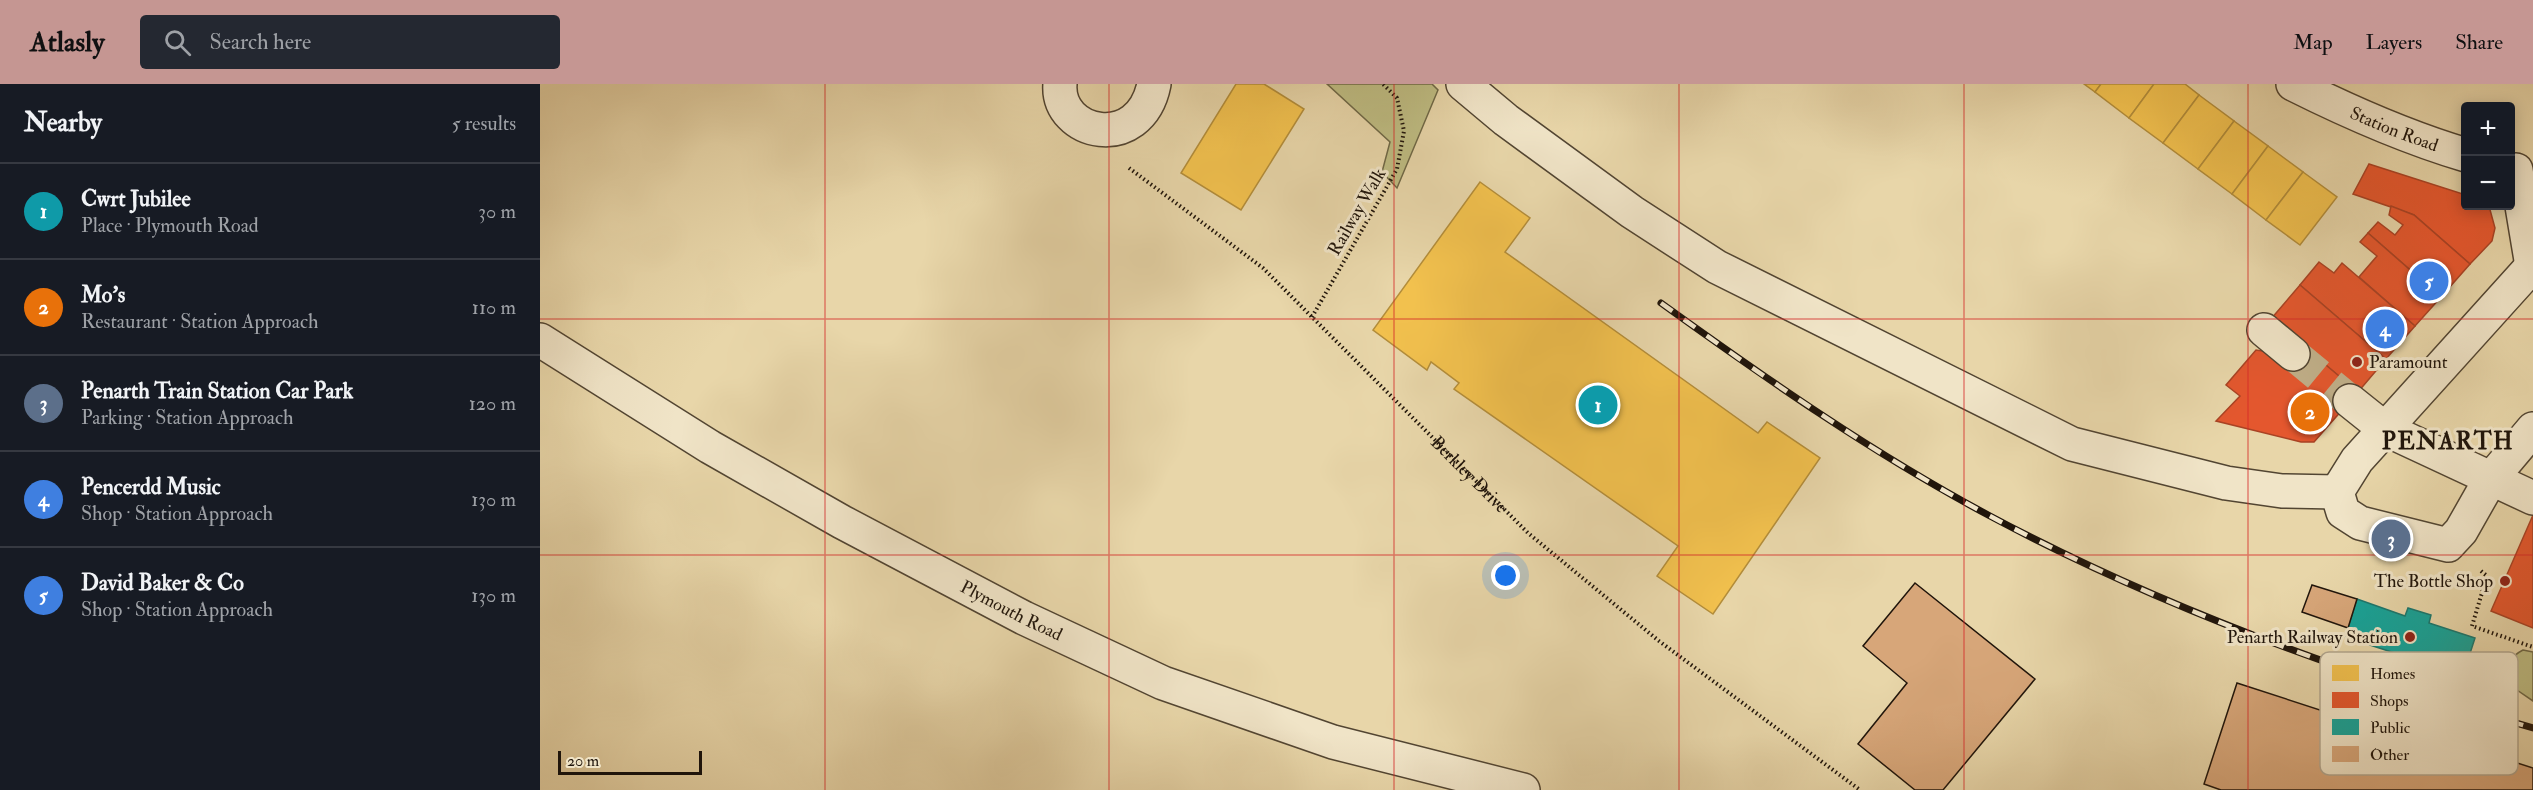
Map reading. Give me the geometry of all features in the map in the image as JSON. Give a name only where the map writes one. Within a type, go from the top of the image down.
[{"type":"street","points":[[1060,84],[1064,103],[1072,115],[1084,124],[1099,130],[1115,130],[1130,124],[1142,114],[1150,100],[1154,84]]},
{"type":"street","points":[[1463,84],[1506,120],[1632,212],[1717,267],[2072,444],[2226,483],[2282,491],[2337,492]]},
{"type":"street","name":"Station Road","points":[[2293,84],[2413,139],[2461,153]]},
{"type":"street","points":[[2520,170],[2532,266],[2357,460],[2337,492],[2343,512],[2360,523],[2448,545],[2461,531],[2490,480],[2533,429]]},
{"type":"street","points":[[2264,330],[2293,354]]},
{"type":"street","name":"Plymouth Road","points":[[540,340],[710,447],[842,522],[1024,618],[1163,683],[1333,742],[1523,790]]},
{"type":"street","points":[[2350,401],[2385,429],[2490,480],[2533,498]]},
{"type":"path","name":"Railway Walk","points":[[1312,317],[1397,169],[1404,131],[1397,98],[1383,84]]},
{"type":"path","name":"Berkley Drive","points":[[1115,130],[1115,158],[1263,268],[1528,533],[1659,641],[1860,790]]},
{"type":"path","points":[[2448,545],[2487,576],[2472,626],[2533,647]]},
{"type":"shaded area","points":[[1327,84],[1432,84],[1438,90],[1397,188],[1382,172],[1390,142]]},
{"type":"shaded area","points":[[2523,650],[2533,652],[2533,701],[2518,691],[2518,654]]},
{"type":"building: Homes","points":[[1236,84],[1264,84],[1304,109],[1241,210],[1181,173]]},
{"type":"building: Homes","points":[[2084,84],[2101,84],[2095,92]]},
{"type":"building: Homes","points":[[2101,84],[2154,84],[2129,118],[2095,92]]},
{"type":"building: Homes","points":[[2154,84],[2185,84],[2199,95],[2163,143],[2129,118]]},
{"type":"building: Homes","points":[[2199,95],[2234,121],[2198,169],[2163,143]]},
{"type":"building: Homes","points":[[2234,121],[2268,146],[2232,194],[2198,169]]},
{"type":"building: Homes","points":[[2268,146],[2303,172],[2266,220],[2232,194]]},
{"type":"building: Homes","points":[[2303,172],[2337,197],[2300,245],[2266,220]]},
{"type":"building: Homes","points":[[1480,182],[1530,218],[1505,252],[1758,433],[1767,422],[1820,458],[1713,614],[1657,576],[1678,546],[1454,389],[1459,383],[1431,362],[1427,370],[1373,330]]},
{"type":"building: Shops","points":[[2369,164],[2461,193],[2461,210],[2490,210],[2495,228],[2492,241],[2470,264],[2414,215],[2353,194]]},
{"type":"building: Shops","points":[[2391,206],[2414,215],[2470,264],[2441,297],[2368,233],[2378,222],[2395,235],[2403,225],[2389,215]]},
{"type":"building: Shops","points":[[2368,233],[2441,297],[2415,326],[2359,277],[2377,256],[2360,242]]},
{"type":"building: Shops","points":[[2319,262],[2334,273],[2342,263],[2415,326],[2386,359],[2300,285]]},
{"type":"building: Shops","points":[[2300,285],[2386,359],[2358,392],[2271,319]]},
{"type":"building: Shops","points":[[2302,345],[2358,392],[2314,442],[2301,442],[2216,421],[2240,396],[2226,385],[2256,350],[2269,352]]},
{"type":"building: Shops","points":[[2533,515],[2533,628],[2491,611]]},
{"type":"building: Public","name":"Penarth Railway Station","points":[[2357,599],[2405,616],[2408,608],[2431,615],[2429,623],[2475,638],[2470,652],[2392,652],[2345,637]]},
{"type":"building: Other","points":[[1915,583],[2035,679],[1943,790],[1915,790],[1858,744],[1907,683],[1863,646]]},
{"type":"building: Other","points":[[2312,585],[2357,599],[2348,628],[2302,612]]},
{"type":"building: Other","points":[[2237,683],[2320,710],[2320,775],[2518,775],[2518,763],[2533,768],[2533,790],[2221,790],[2204,784]]},
{"type":"tunnel","points":[[2293,354],[2350,401]]},
{"type":"railway","points":[[1661,303],[1863,442],[1990,516],[2121,580],[2188,609],[2320,660]]},
{"type":"railway","points":[[2518,724],[2533,728]]},
{"type":"place","name":"David Baker & Co","points":[[2429,281]]},
{"type":"place","name":"Pencerdd Music","points":[[2385,329]]},
{"type":"place","name":"Paramount","points":[[2357,362]]},
{"type":"place","name":"Cwrt Jubilee","points":[[1598,405]]},
{"type":"place","name":"Mo's","points":[[2310,412]]},
{"type":"place","name":"Penarth Train Station Car Park","points":[[2391,539]]},
{"type":"place","name":"The Bottle Shop","points":[[2505,581]]},
{"type":"place","name":"Penarth Railway Station","points":[[2410,637]]},
{"type":"district","name":"PENARTH","points":[[2448,441]]}]
